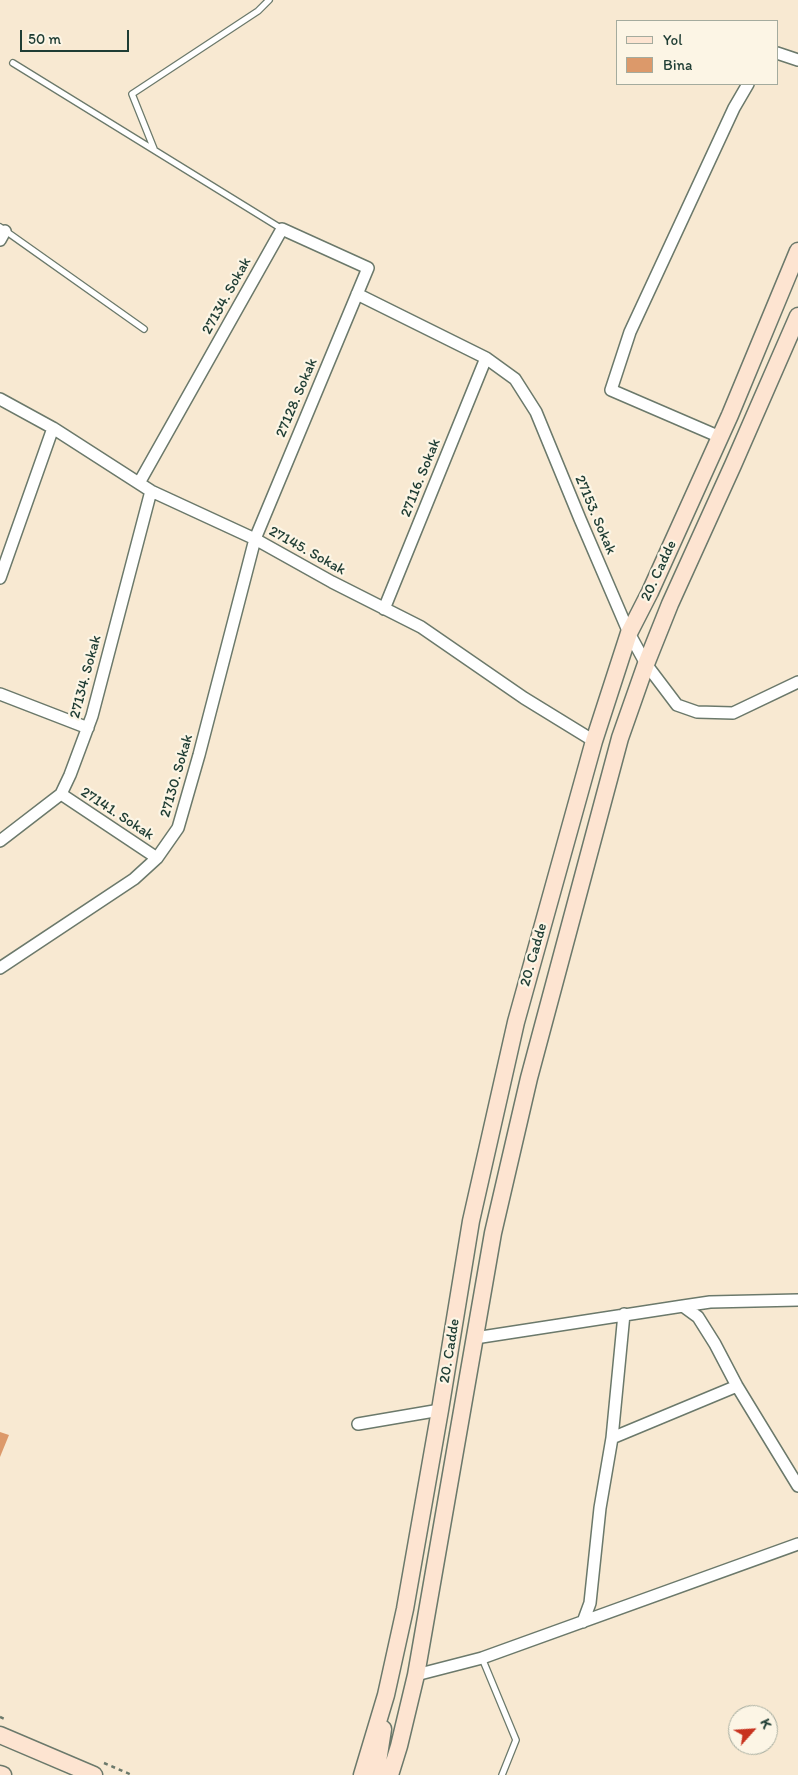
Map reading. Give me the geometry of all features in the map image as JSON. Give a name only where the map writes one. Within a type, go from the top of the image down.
[{"type":"main road","name":"20. Cadde","points":[[386,1694],[405,1609],[471,1220],[516,1022],[594,740],[629,633],[650,592],[720,437],[798,251]]},
{"type":"main road","points":[[390,1775],[416,1675],[493,1233],[529,1078],[620,738],[646,664],[670,604],[798,316]]},
{"type":"main road","points":[[362,1775],[386,1694]]},
{"type":"main road","points":[[376,1775],[381,1750],[386,1694]]},
{"type":"main road","points":[[0,1735],[94,1775]]},
{"type":"street","points":[[778,53],[798,60]]},
{"type":"street","points":[[720,437],[610,390],[630,332],[734,108],[747,85]]},
{"type":"street","name":"27128. Sokak","points":[[255,539],[368,268],[282,229]]},
{"type":"street","name":"27134. Sokak","points":[[139,483],[282,229]]},
{"type":"street","name":"27153. Sokak","points":[[357,294],[486,358],[515,379],[536,412],[629,633],[646,664],[677,705],[697,712],[733,713],[798,682]]},
{"type":"street","name":"27116. Sokak","points":[[384,609],[486,358]]},
{"type":"street","name":"27145. Sokak","points":[[0,399],[53,428],[151,491],[255,539],[332,582],[421,627],[524,698],[594,740]]},
{"type":"street","points":[[0,578],[53,428]]},
{"type":"street","name":"27134. Sokak","points":[[0,841],[61,794],[70,774],[88,728],[151,491]]},
{"type":"street","name":"27130. Sokak","points":[[0,968],[134,880],[157,858],[178,828],[255,539]]},
{"type":"street","points":[[0,694],[88,728]]},
{"type":"street","name":"27141. Sokak","points":[[61,794],[157,858]]},
{"type":"street","points":[[475,1338],[710,1302],[798,1300]]},
{"type":"street","points":[[683,1306],[698,1317],[715,1344],[737,1386],[798,1486]]},
{"type":"street","points":[[583,1622],[590,1603],[600,1508],[612,1438],[624,1314]]},
{"type":"street","points":[[612,1438],[737,1386]]},
{"type":"street","points":[[358,1424],[440,1410]]},
{"type":"street","points":[[416,1675],[482,1658],[798,1544]]},
{"type":"lane","points":[[154,150],[132,94],[258,11],[269,0]]},
{"type":"lane","points":[[13,63],[282,229]]},
{"type":"lane","points":[[2,232],[144,330]]},
{"type":"lane","points":[[482,1658],[516,1740],[502,1775]]},
{"type":"building","points":[[0,1432],[9,1435],[0,1457]]}]
